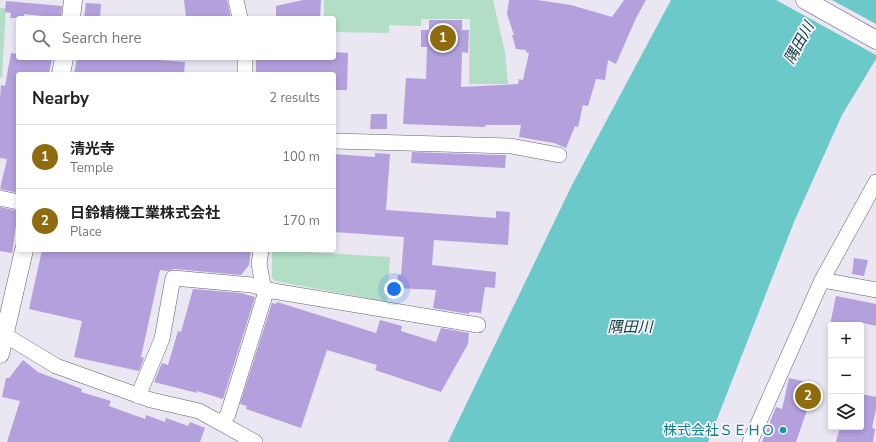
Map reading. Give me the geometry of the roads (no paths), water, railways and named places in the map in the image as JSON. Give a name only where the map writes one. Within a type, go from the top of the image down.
[{"type":"street","points":[[71,16],[73,0]]},
{"type":"street","points":[[236,0],[240,16]]},
{"type":"street","points":[[805,0],[876,40]]},
{"type":"street","points":[[60,72],[64,60]]},
{"type":"street","points":[[245,60],[245,72]]},
{"type":"street","points":[[336,141],[511,146],[559,155]]},
{"type":"street","points":[[750,442],[822,280],[876,182]]},
{"type":"street","points":[[0,198],[16,202]]},
{"type":"street","points":[[0,354],[2,333],[23,252]]},
{"type":"street","points":[[223,422],[228,414],[265,295],[260,264],[261,252]]},
{"type":"street","points":[[138,396],[162,339],[173,278],[264,287],[273,291],[478,324]]},
{"type":"street","points":[[822,280],[876,290]]},
{"type":"street","points":[[2,333],[56,366],[138,396],[200,411],[223,422],[255,442]]},
{"type":"water","name":"隅田川","points":[[671,0],[876,0],[876,59],[842,115],[794,222],[708,442],[448,442],[572,185]]},
{"type":"place","name":"清光寺","points":[[443,38]]},
{"type":"place","name":"日鈴精機工業株式会社","points":[[808,396]]},
{"type":"place","name":"株式会社ＳＥＨＯ","points":[[783,430]]}]
